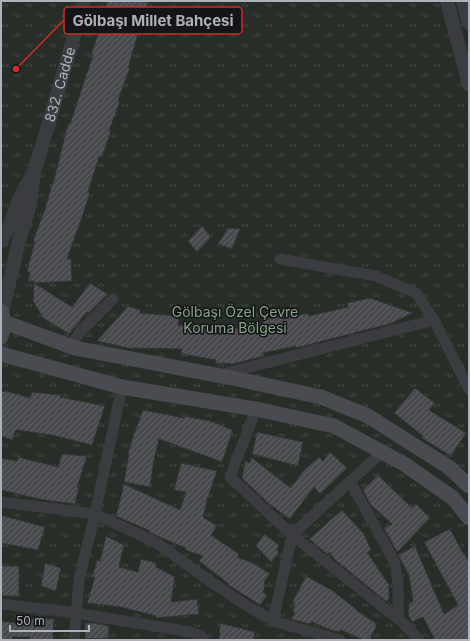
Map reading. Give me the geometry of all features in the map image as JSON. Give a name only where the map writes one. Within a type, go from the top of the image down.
[{"type":"main road","points":[[2,321],[71,346],[321,397],[368,416],[450,468],[469,486]]},
{"type":"main road","points":[[1,354],[122,386],[256,409],[334,426],[404,464],[453,498],[469,518]]},
{"type":"street","name":"832. Cadde","points":[[2,321],[20,237],[30,205],[35,169],[84,1]]},
{"type":"street","points":[[447,1],[469,85]]},
{"type":"street","points":[[463,1],[469,23]]},
{"type":"street","name":"832. Cadde","points":[[1,241],[11,223],[18,202],[35,169]]},
{"type":"street","points":[[280,259],[376,276],[416,292],[434,320],[469,389]]},
{"type":"street","points":[[71,346],[80,332],[113,299]]},
{"type":"street","points":[[216,375],[434,320]]},
{"type":"street","points":[[74,640],[79,579],[95,514],[122,386]]},
{"type":"street","points":[[256,409],[230,477],[292,535],[399,620],[419,640]]},
{"type":"street","points":[[273,621],[292,535],[382,452]]},
{"type":"street","points":[[350,481],[395,564],[398,583],[399,620]]},
{"type":"street","points":[[1,502],[95,514],[156,543],[244,604],[273,621],[340,640]]},
{"type":"street","points":[[1,604],[76,613],[191,632],[201,636],[204,640]]},
{"type":"green space","name":"Gölbaşı Özel Çevre Koruma Bölgesi","points":[[1,1],[469,1],[469,640],[1,640]]},
{"type":"building","points":[[107,1],[148,2],[135,33],[138,34],[128,68],[130,68],[118,100],[120,101],[109,131],[111,131],[102,157],[99,157],[88,192],[90,193],[67,259],[71,259],[72,281],[34,283],[34,281],[28,281],[30,273],[27,271],[35,241],[33,241],[53,184],[68,124],[70,124],[93,55],[91,55]]},
{"type":"building","points":[[202,226],[211,237],[197,252],[188,241]]},
{"type":"building","points":[[228,228],[240,229],[232,249],[218,244]]},
{"type":"building","points":[[34,283],[72,307],[90,283],[108,294],[89,313],[87,312],[69,334],[43,318],[33,301]]},
{"type":"building","points":[[370,298],[413,313],[389,324],[296,348],[296,346],[263,353],[264,356],[233,364],[215,363],[216,360],[181,354],[182,349],[132,349],[97,341],[128,306],[140,310],[140,313],[179,316],[178,325],[223,331],[225,326],[232,329],[263,323],[263,320],[282,316],[283,319],[308,313],[309,316],[348,307],[347,303]]},
{"type":"building","points":[[415,388],[435,403],[429,410],[466,433],[451,456],[422,438],[423,436],[394,413]]},
{"type":"building","points":[[6,391],[30,398],[32,392],[61,395],[60,397],[105,406],[92,445],[52,435],[16,430],[12,440],[1,436],[1,392]]},
{"type":"building","points":[[143,410],[184,418],[184,416],[210,421],[233,430],[222,462],[159,439],[150,487],[124,482],[128,453]]},
{"type":"building","points":[[257,432],[303,442],[298,466],[252,454]]},
{"type":"building","points":[[330,452],[347,468],[320,494],[314,487],[290,519],[268,503],[242,478],[245,461],[250,463],[251,457],[291,488],[303,471],[319,457],[323,461]]},
{"type":"building","points":[[62,454],[87,456],[77,488],[79,488],[75,504],[44,500],[1,490],[1,458],[17,461],[18,457],[58,467]]},
{"type":"building","points":[[181,463],[217,471],[206,503],[203,517],[217,526],[211,535],[239,554],[237,557],[255,564],[270,574],[264,582],[265,586],[263,592],[267,596],[260,605],[228,585],[229,584],[199,561],[203,556],[185,550],[186,548],[116,516],[124,484],[180,510],[186,492],[174,490]]},
{"type":"building","points":[[378,475],[412,508],[416,504],[430,518],[397,552],[384,528],[392,524],[370,504],[363,490]]},
{"type":"building","points":[[342,510],[364,534],[371,550],[367,552],[389,585],[389,599],[387,602],[334,559],[330,552],[327,554],[309,539]]},
{"type":"building","points":[[1,515],[45,527],[38,550],[1,543]]},
{"type":"building","points":[[450,529],[469,563],[469,640],[435,640],[423,617],[412,622],[408,615],[409,604],[413,601],[409,575],[398,555],[415,546],[444,614],[458,605],[424,542]]},
{"type":"building","points":[[264,534],[279,545],[277,550],[279,553],[271,562],[256,546]]},
{"type":"building","points":[[106,536],[124,545],[119,567],[138,572],[141,559],[156,563],[156,567],[175,577],[171,602],[197,599],[199,614],[156,618],[156,616],[121,607],[87,603],[95,577],[92,577],[97,560],[100,561]]},
{"type":"building","points":[[45,563],[61,568],[56,591],[41,586]]},
{"type":"building","points":[[1,566],[19,566],[19,596],[1,596]]},
{"type":"building","points":[[306,576],[333,591],[356,610],[377,624],[370,640],[364,640],[341,630],[339,632],[331,630],[312,622],[309,624],[291,619],[295,613],[293,610],[295,605],[293,601]]},
{"type":"building","points":[[24,618],[54,619],[53,640],[29,640],[30,637],[12,637],[12,640],[1,640],[1,621],[24,624]]},
{"type":"building","points":[[85,623],[95,623],[109,626],[108,638],[85,639]]},
{"type":"building","points":[[220,623],[255,632],[254,640],[219,640]]},
{"type":"place","name":"Gölbaşı Millet Bahçesi","points":[[16,69]]}]
